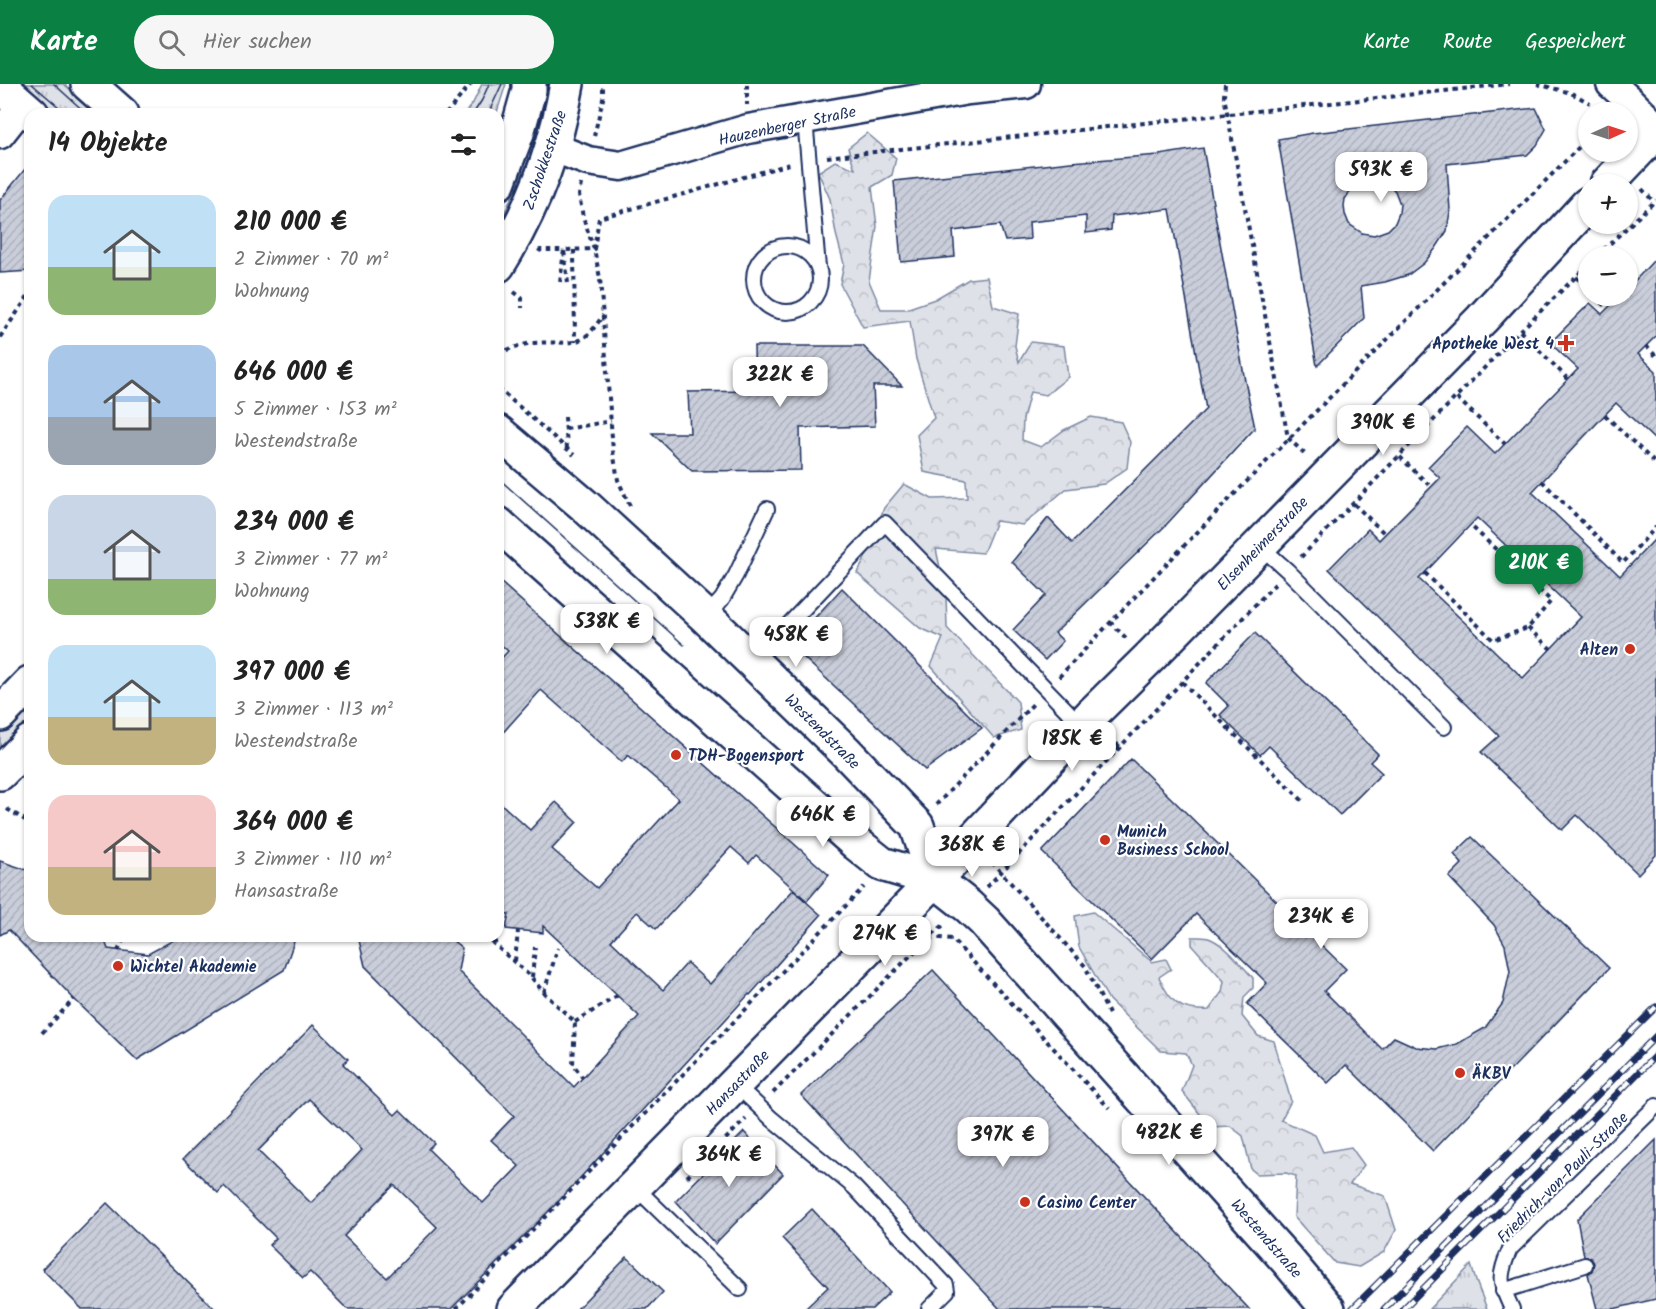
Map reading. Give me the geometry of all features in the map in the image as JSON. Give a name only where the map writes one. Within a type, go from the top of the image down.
[{"type":"main road","points":[[88,84],[115,108]]},
{"type":"main road","name":"Zschokkestraße","points":[[504,170],[517,133],[529,84]]},
{"type":"main road","name":"Zschokkestraße","points":[[506,278],[509,248],[534,198],[562,114],[567,84]]},
{"type":"main road","points":[[1616,174],[1656,132]]},
{"type":"main road","name":"Elsenheimerstraße","points":[[935,880],[1094,730],[1260,546],[1482,319],[1578,215]]},
{"type":"main road","name":"Westendstraße","points":[[504,437],[584,505],[706,617],[846,752],[917,826],[935,880]]},
{"type":"main road","name":"Westendstraße","points":[[504,529],[857,844],[882,864],[935,880],[984,921],[1279,1251],[1328,1309]]},
{"type":"main road","points":[[0,714],[24,689]]},
{"type":"main road","points":[[0,773],[24,748]]},
{"type":"main road","name":"Hansastraße","points":[[514,1309],[645,1197],[735,1084],[935,880]]},
{"type":"street","name":"Hauzenberger Straße","points":[[552,147],[588,161],[621,166],[748,129],[968,90],[1026,84]]},
{"type":"street","points":[[1604,96],[1628,99],[1656,127]]},
{"type":"street","points":[[0,134],[18,102]]},
{"type":"lane","points":[[805,119],[820,279],[819,289],[807,306],[796,311],[775,310],[765,304],[754,284],[754,273],[758,263],[765,254],[775,248],[797,243],[815,234]]},
{"type":"lane","points":[[786,246],[806,252],[814,260],[818,269]]},
{"type":"lane","points":[[706,617],[722,599],[736,575],[767,509]]},
{"type":"lane","points":[[753,662],[885,523],[1047,690],[1094,730]]},
{"type":"lane","points":[[1260,546],[1288,571],[1444,727]]},
{"type":"lane","points":[[735,1084],[758,1107],[854,1187],[946,1285],[947,1291],[929,1309]]},
{"type":"lane","name":"Friedrich-von-Pauli-Straße","points":[[1512,1309],[1503,1291],[1501,1270],[1510,1249],[1656,1106]]},
{"type":"lane","points":[[645,1197],[740,1289]]},
{"type":"lane","points":[[1503,1291],[1585,1265]]},
{"type":"path","points":[[451,108],[471,84]]},
{"type":"path","points":[[603,84],[603,99],[579,195],[600,278],[613,451],[618,480],[635,514]]},
{"type":"path","points":[[1224,84],[1224,96],[1288,438],[1327,476]]},
{"type":"path","points":[[594,249],[599,218],[809,159],[1509,84]]},
{"type":"path","points":[[1538,84],[1571,93],[1590,102],[1604,96]]},
{"type":"path","points":[[935,806],[1288,438],[1578,148]]},
{"type":"path","points":[[1547,180],[1551,184]]},
{"type":"path","points":[[1608,246],[1656,200]]},
{"type":"path","points":[[564,250],[594,249]]},
{"type":"path","points":[[564,250],[568,283]]},
{"type":"path","points":[[560,283],[564,250]]},
{"type":"path","points":[[574,250],[575,342]]},
{"type":"path","points":[[506,278],[522,298],[522,308]]},
{"type":"path","points":[[0,337],[24,303]]},
{"type":"path","points":[[504,351],[534,343],[582,340],[590,334],[603,315]]},
{"type":"path","points":[[1520,331],[1568,379]]},
{"type":"path","points":[[1646,346],[1656,356]]},
{"type":"path","points":[[1457,398],[1505,444]]},
{"type":"path","points":[[1605,415],[1656,464]]},
{"type":"path","points":[[565,417],[567,448]]},
{"type":"path","points":[[566,429],[611,421]]},
{"type":"path","points":[[1400,457],[1431,487]]},
{"type":"path","points":[[1542,481],[1623,563],[1656,527]]},
{"type":"path","points":[[1354,504],[1385,534]]},
{"type":"path","points":[[1425,573],[1493,640],[1528,628],[1551,601],[1470,525]]},
{"type":"path","points":[[1110,622],[1128,640]]},
{"type":"path","points":[[1528,628],[1551,649]]},
{"type":"path","points":[[1182,682],[1304,802]]},
{"type":"path","points":[[1094,730],[1121,748]]},
{"type":"path","points":[[7,808],[24,819]]},
{"type":"path","points":[[456,1309],[632,1123],[864,886],[882,864]]},
{"type":"path","points":[[1002,872],[1084,966]]},
{"type":"path","points":[[515,962],[518,931]]},
{"type":"path","points":[[645,1197],[758,1107],[929,937],[952,939],[990,981]]},
{"type":"path","points":[[118,951],[122,942]]},
{"type":"path","points":[[491,942],[531,977],[544,993],[575,1022],[573,1065],[582,1077]]},
{"type":"path","points":[[531,977],[535,947]]},
{"type":"path","points":[[544,993],[558,948]]},
{"type":"path","points":[[575,1022],[617,996]]},
{"type":"path","points":[[42,1034],[74,999]]},
{"type":"green space","points":[[20,84],[64,84],[90,108],[47,108]]},
{"type":"green space","points":[[482,84],[506,84],[498,108],[469,108]]},
{"type":"green space","points":[[548,84],[555,84],[543,134],[504,226],[504,214],[526,166],[538,132]]},
{"type":"green space","points":[[867,133],[896,158],[892,175],[872,187],[877,226],[869,281],[881,309],[906,309],[935,299],[969,279],[987,277],[993,306],[1019,314],[1015,346],[1019,362],[1031,342],[1064,346],[1068,377],[1046,395],[1030,392],[1023,419],[1022,440],[1041,447],[1064,430],[1091,417],[1121,422],[1130,442],[1127,468],[1104,484],[1066,489],[1023,525],[996,521],[983,553],[936,549],[946,595],[947,628],[1018,702],[1021,730],[994,738],[931,666],[943,638],[920,628],[857,573],[884,508],[904,484],[932,499],[967,498],[966,480],[924,472],[917,435],[934,418],[916,359],[910,321],[863,327],[840,284],[844,264],[830,199],[818,172],[835,161],[855,169],[848,148]]},
{"type":"green space","points":[[24,707],[24,740],[0,764],[0,731]]},
{"type":"green space","points":[[1093,912],[1152,962],[1166,959],[1171,969],[1159,977],[1167,993],[1183,1007],[1209,1010],[1222,992],[1224,981],[1192,945],[1192,937],[1207,937],[1217,942],[1253,978],[1253,988],[1244,997],[1242,1016],[1258,1036],[1274,1041],[1291,1101],[1281,1120],[1315,1135],[1323,1152],[1351,1147],[1364,1165],[1350,1184],[1385,1196],[1396,1230],[1384,1252],[1359,1267],[1335,1263],[1294,1217],[1296,1176],[1286,1173],[1257,1174],[1251,1169],[1243,1136],[1230,1126],[1210,1127],[1182,1091],[1192,1065],[1186,1053],[1161,1051],[1109,1000],[1079,947],[1075,916]]},
{"type":"green space","points":[[1471,1265],[1487,1309],[1429,1309]]},
{"type":"building","points":[[1536,108],[1546,129],[1537,145],[1527,155],[1447,164],[1450,211],[1447,231],[1424,263],[1408,275],[1361,286],[1364,318],[1317,366],[1278,139]],"holes":[[[1375,179],[1386,182],[1395,191],[1400,204],[1395,223],[1388,230],[1374,235],[1362,233],[1349,224],[1345,214],[1345,199],[1353,187],[1364,180]]]},
{"type":"building","points":[[1203,148],[1255,428],[1166,525],[1055,633],[1063,641],[1045,660],[1013,630],[1046,595],[1012,562],[1048,518],[1072,543],[1206,409],[1170,209],[1112,216],[1111,230],[1086,233],[1086,216],[1029,222],[1030,239],[1005,241],[1000,225],[953,231],[955,257],[901,262],[894,181],[1159,155]]},
{"type":"building","points":[[24,170],[24,271],[0,273],[0,200]]},
{"type":"building","points":[[1656,258],[1656,336],[1638,354],[1656,371],[1656,441],[1616,403],[1532,492],[1620,576],[1656,538],[1656,855],[1638,874],[1577,815],[1562,830],[1481,752],[1499,736],[1329,569],[1368,529],[1379,540],[1440,478],[1428,467],[1467,427],[1495,454],[1578,369],[1550,343],[1587,306],[1593,306],[1602,314],[1610,306],[1638,306],[1638,277]],"holes":[[[1477,518],[1581,617],[1523,678],[1419,579]]]},
{"type":"building","points":[[754,346],[863,346],[902,386],[873,386],[875,426],[800,428],[801,470],[692,471],[652,433],[690,433],[688,392],[755,391]]},
{"type":"building","points":[[504,585],[829,875],[807,901],[756,855],[749,863],[731,847],[656,929],[637,912],[611,941],[663,990],[687,963],[710,984],[793,890],[821,915],[558,1202],[451,1309],[347,1309],[310,1272],[303,1278],[269,1245],[276,1238],[224,1186],[218,1193],[183,1159],[313,1025],[348,1059],[343,1064],[395,1115],[400,1110],[434,1143],[428,1149],[483,1203],[519,1166],[491,1140],[514,1116],[365,966],[359,942],[454,942],[462,948],[458,971],[574,1087],[639,1016],[543,926],[543,933],[506,929],[509,914],[504,914],[504,806],[530,830],[556,802],[577,822],[552,849],[597,888],[679,799],[628,755],[622,762],[541,690],[504,731],[504,655],[508,651],[504,647]],"holes":[[[309,1099],[362,1150],[311,1203],[258,1151]],[[394,1185],[437,1227],[387,1278],[344,1236]]]},
{"type":"building","points":[[842,588],[982,728],[925,770],[790,645]]},
{"type":"building","points":[[1255,633],[1378,754],[1370,762],[1382,773],[1340,815],[1269,746],[1260,755],[1220,715],[1229,706],[1206,683]]},
{"type":"building","points":[[1131,759],[1346,969],[1324,991],[1382,1049],[1394,1037],[1416,1047],[1437,1049],[1457,1044],[1485,1028],[1503,1003],[1510,971],[1505,945],[1494,925],[1449,877],[1462,864],[1454,854],[1472,837],[1609,968],[1433,1151],[1346,1065],[1328,1083],[1247,1004],[1267,983],[1196,914],[1152,959],[1042,852]]},
{"type":"building","points":[[0,861],[24,869],[24,942],[105,942],[108,949],[148,954],[170,942],[294,942],[284,970],[137,1060],[74,999],[9,930],[0,935]]},
{"type":"building","name":"Casino Center","points":[[933,970],[1249,1309],[1000,1309],[801,1095]]},
{"type":"building","points":[[744,1132],[783,1174],[715,1244],[676,1201]]},
{"type":"building","points":[[1656,1140],[1656,1299],[1613,1309],[1597,1309],[1588,1274],[1592,1271],[1594,1263],[1591,1258],[1584,1256],[1577,1219]]},
{"type":"building","points":[[107,1203],[215,1309],[82,1309],[42,1269]]},
{"type":"building","points":[[812,1209],[890,1292],[872,1309],[805,1309],[828,1287],[782,1238]]},
{"type":"building","points":[[627,1257],[663,1292],[647,1309],[577,1309]]},
{"type":"tram line","points":[[32,84],[60,108]]},
{"type":"tram line","points":[[54,84],[80,108]]},
{"type":"tram line","points":[[477,108],[489,84]]},
{"type":"tram line","points":[[491,108],[502,84]]},
{"type":"tram line","points":[[504,483],[684,645]]},
{"type":"railway","points":[[1352,1309],[1656,1007]]},
{"type":"railway","points":[[1384,1309],[1656,1036]]},
{"type":"railway","points":[[1403,1309],[1656,1055]]},
{"type":"place","name":"Apotheke West 4","points":[[1566,343]]},
{"type":"place","name":"Alten","points":[[1630,649]]},
{"type":"place","name":"TDH-Bogensport","points":[[676,755]]},
{"type":"place","name":"Munich Business School","points":[[1105,840]]},
{"type":"place","name":"Wichtel Akademie","points":[[118,966]]},
{"type":"place","name":"ÄKBV","points":[[1460,1073]]},
{"type":"place","name":"Casino Center","points":[[1025,1202]]}]
